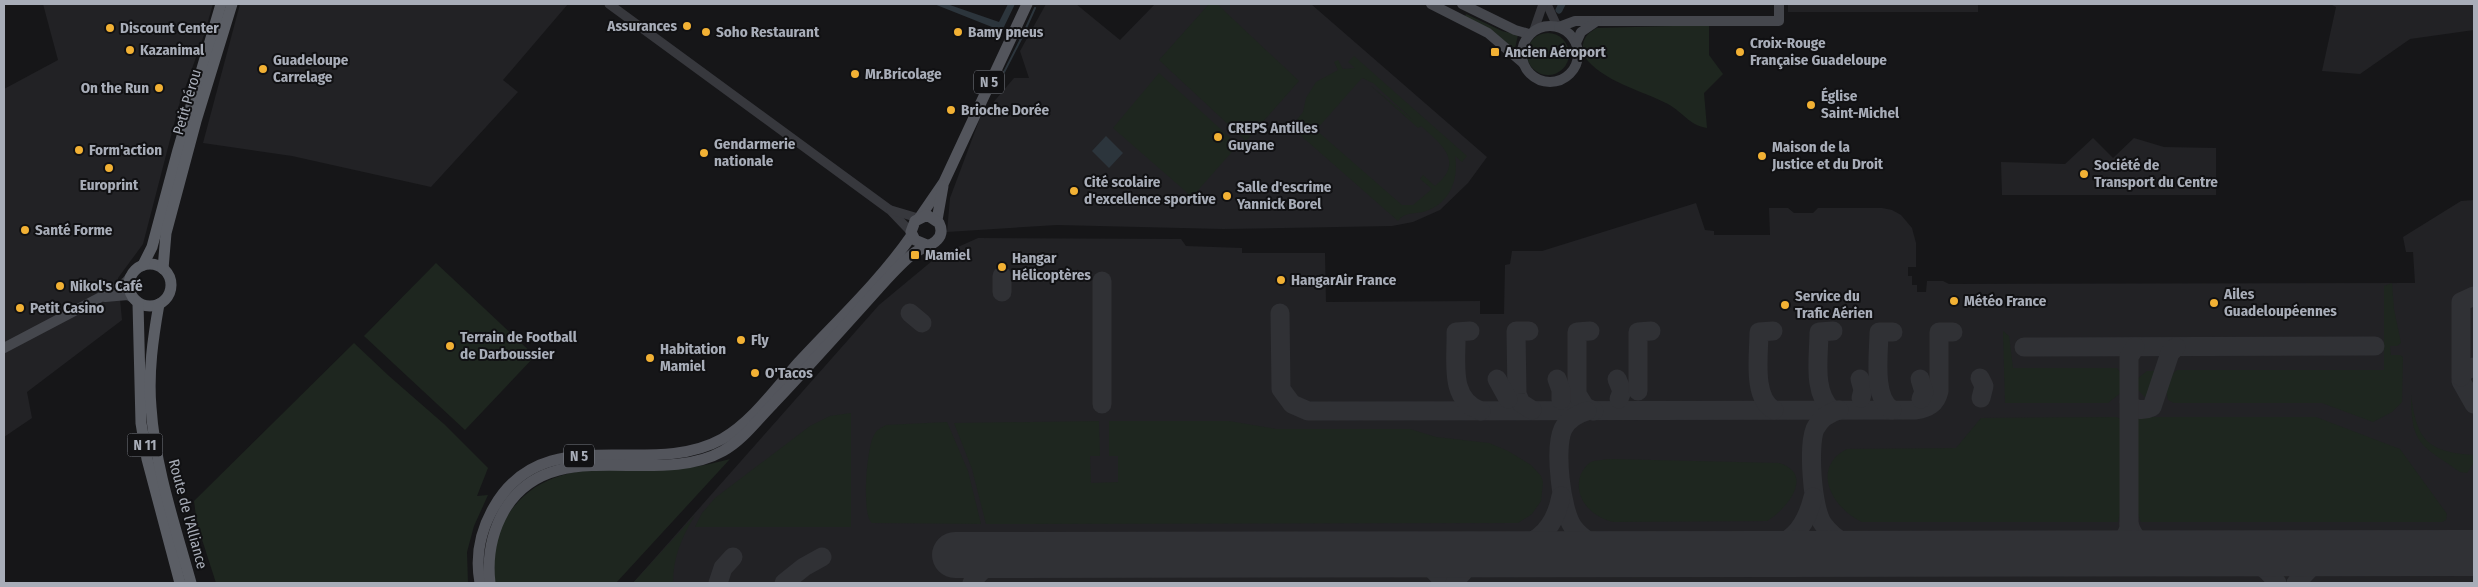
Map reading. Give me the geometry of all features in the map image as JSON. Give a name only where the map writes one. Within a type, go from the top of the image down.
[{"type":"highway","name":"Petit Pérou","points":[[143,265],[152,247],[180,141],[221,4]]},
{"type":"highway","name":"Petit Pérou","points":[[163,268],[166,234],[194,127],[232,4]]},
{"type":"highway","points":[[130,277],[133,272],[143,265],[150,264],[163,268]]},
{"type":"highway","name":"N 11","points":[[159,304],[168,296],[171,284],[163,268]]},
{"type":"highway","name":"N 11","points":[[130,277],[129,292],[136,301]]},
{"type":"highway","points":[[136,301],[152,306],[159,304]]},
{"type":"highway","name":"Route de l'Alliance","points":[[136,301],[141,423],[147,459],[180,583]]},
{"type":"highway","name":"Route de l'Alliance","points":[[159,304],[150,375],[154,437],[162,477],[192,583]]},
{"type":"main road","name":"N 5","points":[[919,217],[944,182],[1027,4]]},
{"type":"main road","points":[[1431,4],[1488,33],[1523,63],[1534,77],[1545,82],[1558,81],[1569,74],[1575,67],[1578,58],[1576,43],[1581,32],[1597,21]]},
{"type":"main road","points":[[1462,4],[1516,30],[1531,32],[1558,27],[1575,21],[1779,21],[1780,4]]},
{"type":"main road","points":[[1558,27],[1576,43]]},
{"type":"main road","points":[[1523,63],[1523,45],[1531,32]]},
{"type":"main road","name":"N 5","points":[[937,220],[944,182]]},
{"type":"main road","points":[[931,216],[937,220],[941,230],[940,236],[935,242],[927,245],[918,242],[912,233],[912,225],[919,217],[931,216]]},
{"type":"main road","name":"N 5","points":[[480,583],[478,560],[481,535],[496,504],[515,480],[530,470],[564,457],[610,454],[677,455],[700,449],[722,439],[752,415],[868,287],[912,233]]},
{"type":"main road","name":"N 5","points":[[490,583],[488,557],[496,526],[511,501],[524,485],[540,476],[562,469],[588,466],[678,465],[723,451],[750,428],[897,268],[927,245]]},
{"type":"main road","points":[[4,348],[99,298],[126,282],[130,277]]},
{"type":"main road","points":[[99,298],[128,295],[136,301]]},
{"type":"street","points":[[608,4],[890,210],[912,233]]},
{"type":"street","points":[[1531,32],[1545,4]]},
{"type":"street","points":[[1545,4],[1558,27]]},
{"type":"street","points":[[890,210],[919,217]]},
{"type":"shaded area","points":[[43,4],[213,4],[179,105],[143,244],[118,278],[122,320],[27,392],[32,418],[4,437],[4,89],[58,60]]},
{"type":"shaded area","points":[[240,4],[568,4],[503,80],[518,92],[431,187],[292,156],[203,143]]},
{"type":"shaded area","points":[[934,4],[947,4],[999,22],[1008,4],[1015,4],[1002,31]]},
{"type":"shaded area","name":"CREPS Antilles Guyane","points":[[1046,4],[1076,4],[1120,40],[1155,4],[1311,4],[1487,157],[1468,183],[1440,210],[1413,222],[1392,226],[1223,229],[1057,225],[947,232],[950,198],[980,118],[1014,78],[1029,78],[1020,51]]},
{"type":"shaded area","points":[[1209,4],[1217,4],[1299,81],[1246,141],[1159,60]]},
{"type":"shaded area","points":[[1788,4],[1978,4],[1978,12],[1788,12]]},
{"type":"shaded area","points":[[2330,4],[2474,4],[2474,30],[2410,39],[2360,74],[2322,71],[2336,7]]},
{"type":"shaded area","points":[[1466,14],[1502,31],[1518,35],[1514,53],[1465,16]]},
{"type":"shaded area","points":[[1709,25],[1709,55],[1723,74],[1704,93],[1707,128],[1691,121],[1668,104],[1612,79],[1592,65],[1584,56],[1583,43],[1586,36],[1597,28]]},
{"type":"shaded area","points":[[1548,33],[1563,39],[1569,54],[1563,69],[1548,75],[1533,69],[1527,54],[1533,39]]},
{"type":"shaded area","points":[[1354,56],[1467,156],[1462,162],[1455,156],[1456,173],[1451,189],[1447,196],[1434,207],[1426,211],[1407,214],[1398,221],[1291,127],[1303,112],[1306,98],[1316,82],[1338,70],[1334,62],[1338,60],[1343,69],[1355,68],[1348,62]],"holes":[[[1362,78],[1373,83],[1413,120],[1371,86],[1418,128],[1421,126],[1443,147],[1447,154],[1449,161],[1448,169],[1444,177],[1435,186],[1423,175],[1420,179],[1432,189],[1413,205],[1402,205],[1316,130]]]},
{"type":"shaded area","points":[[1159,73],[1238,145],[1192,197],[1113,128]]},
{"type":"shaded area","points":[[1106,136],[1123,153],[1109,168],[1092,151]]},
{"type":"shaded area","name":"Société de Transport du Centre","points":[[2093,138],[2113,158],[2134,138],[2164,147],[2216,148],[2216,195],[2002,195],[2001,162],[2065,164]]},
{"type":"shaded area","points":[[2474,200],[2474,583],[633,583],[879,305],[938,256],[978,238],[1181,239],[1186,246],[1242,248],[1242,253],[1325,253],[1326,302],[1480,301],[1480,314],[1504,314],[1505,265],[1510,264],[1512,251],[1542,251],[1696,203],[1705,230],[1714,231],[1714,235],[1770,235],[1769,208],[1788,208],[1794,213],[1813,213],[1818,208],[1882,208],[1892,210],[1901,215],[1912,228],[1916,243],[1916,267],[1908,267],[1908,276],[1912,276],[1912,285],[1917,285],[1917,292],[1926,292],[1927,281],[1943,281],[1949,284],[2415,283],[2413,252],[2406,252],[2403,237],[2461,201]]},
{"type":"shaded area","name":"Terrain de Football de Darboussier","points":[[436,263],[535,356],[465,430],[364,336]]},
{"type":"shaded area","points":[[2392,283],[2394,309],[2401,343],[2397,346],[2390,346],[2391,355],[2403,357],[2402,402],[2392,412],[2373,422],[2322,403],[2174,403],[2168,400],[2168,384],[2171,376],[2177,370],[2384,370],[2384,286]]},
{"type":"shaded area","points":[[2003,331],[2009,336],[2013,368],[2117,368],[2123,376],[2122,392],[2108,403],[2005,403]]},
{"type":"shaded area","points":[[354,343],[444,424],[488,468],[477,496],[488,495],[474,526],[467,552],[468,583],[216,583],[197,524],[194,501]]},
{"type":"shaded area","points":[[2147,371],[2154,371],[2154,382],[2148,400],[2138,390],[2137,379]]},
{"type":"shaded area","points":[[2411,395],[2417,423],[2421,433],[2428,441],[2435,447],[2446,451],[2474,455],[2473,464],[2467,473],[2460,472],[2436,456],[2421,442],[2416,435],[2413,425]]},
{"type":"shaded area","points":[[851,413],[851,527],[695,527],[702,513],[715,498],[810,426],[830,416]]},
{"type":"shaded area","points":[[2116,417],[2121,419],[2124,425],[2123,499],[2118,522],[1862,522],[1851,516],[1842,507],[1834,498],[1829,487],[1830,466],[1836,457],[1847,449],[1956,448],[1981,418]]},
{"type":"shaded area","points":[[2140,417],[2316,417],[2400,449],[2447,514],[2446,520],[2442,522],[2141,522],[2136,502],[2134,474],[2135,423]]},
{"type":"shaded area","points":[[1099,421],[1100,456],[1090,456],[1091,483],[1118,482],[1118,456],[1109,456],[1109,421],[1229,421],[1276,429],[1410,429],[1436,437],[1489,443],[1508,451],[1531,465],[1541,476],[1543,482],[1541,501],[1532,514],[1518,523],[986,524],[972,469],[954,423]]},
{"type":"shaded area","points":[[947,422],[968,471],[981,524],[872,523],[867,507],[866,480],[869,452],[875,433],[886,425]]},
{"type":"shaded area","points":[[730,459],[616,583],[495,583],[494,560],[499,530],[518,502],[535,487],[555,478],[577,472],[623,468],[692,467]]},
{"type":"shaded area","points":[[1610,459],[1779,463],[1790,468],[1795,475],[1796,483],[1789,501],[1767,521],[1614,522],[1598,516],[1592,511],[1586,505],[1579,491],[1581,474],[1587,466],[1593,461]]},
{"type":"shaded area","points":[[695,515],[679,548],[673,574],[673,583],[633,583]]},
{"type":"waterway","points":[[1559,10],[1562,4]]},
{"type":"waterway","points":[[1015,37],[1021,39],[1035,8]]},
{"type":"waterway","points":[[1000,80],[1021,39]]},
{"type":"taxiway","points":[[1002,276],[1002,292]]},
{"type":"taxiway","points":[[1102,281],[1102,404]]},
{"type":"taxiway","points":[[2461,377],[2461,302],[2474,296]]},
{"type":"taxiway","points":[[910,313],[922,323]]},
{"type":"taxiway","points":[[1280,313],[1281,389],[1292,404],[1308,411],[1916,410],[1931,405],[1938,395],[1939,332],[1953,332]]},
{"type":"taxiway","points":[[1470,331],[1456,332],[1456,378],[1463,398],[1470,406],[1481,411]]},
{"type":"taxiway","points":[[1529,331],[1516,331],[1517,394],[1521,403],[1532,410]]},
{"type":"taxiway","points":[[1590,331],[1577,332],[1577,394],[1585,407],[1594,411]]},
{"type":"taxiway","points":[[1638,391],[1638,332],[1651,331]]},
{"type":"taxiway","points":[[1773,331],[1759,332],[1758,375],[1762,396],[1774,410]]},
{"type":"taxiway","points":[[1832,410],[1826,403],[1819,384],[1818,363],[1819,332],[1833,331]]},
{"type":"taxiway","points":[[1892,410],[1886,404],[1879,385],[1878,362],[1879,332],[1893,332]]},
{"type":"taxiway","points":[[2024,347],[2375,346]]},
{"type":"taxiway","points":[[2094,553],[2116,546],[2124,539],[2129,528],[2129,357],[2135,347]]},
{"type":"taxiway","points":[[2129,402],[2133,407],[2139,409],[2152,407],[2170,353],[2176,347]]},
{"type":"taxiway","points":[[2474,367],[2465,371],[2461,381],[2474,404]]},
{"type":"taxiway","points":[[1980,378],[1984,386],[1981,398]]},
{"type":"taxiway","points":[[1497,379],[1508,399]]},
{"type":"taxiway","points":[[1557,379],[1561,390],[1561,400]]},
{"type":"taxiway","points":[[1617,379],[1622,391],[1619,399]]},
{"type":"taxiway","points":[[1860,379],[1863,390],[1861,398]]},
{"type":"taxiway","points":[[1920,379],[1924,392],[1921,399]]},
{"type":"taxiway","points":[[1839,410],[1822,419],[1817,425],[1813,437],[1812,477],[1816,505],[1823,524],[1834,536],[1846,544],[1876,554]]},
{"type":"taxiway","points":[[1587,411],[1567,422],[1560,438],[1559,464],[1562,494],[1569,519],[1577,532],[1592,543],[1614,553]]},
{"type":"taxiway","points":[[1455,583],[1466,569],[1481,560],[1528,543],[1542,534],[1553,519],[1561,496]]},
{"type":"taxiway","points":[[1756,553],[1778,546],[1794,534],[1806,519],[1813,497]]},
{"type":"taxiway","points":[[2129,524],[2140,543],[2149,549],[2160,552]]},
{"type":"taxiway","points":[[2442,554],[2463,550],[2474,545]]},
{"type":"taxiway","points":[[2227,553],[2262,566],[2273,576],[2277,583]]},
{"type":"taxiway","points":[[2296,583],[2317,561],[2342,553]]},
{"type":"taxiway","points":[[972,583],[980,572],[991,564],[1015,555]]},
{"type":"taxiway","points":[[1402,555],[1429,565],[1445,583]]},
{"type":"taxiway","points":[[718,583],[723,568],[733,557]]},
{"type":"taxiway","points":[[784,583],[804,567],[822,557]]},
{"type":"runway","points":[[955,555],[2474,553]]},
{"type":"place","name":"Assurances","points":[[687,26]]},
{"type":"place","name":"Discount Center","points":[[110,28]]},
{"type":"place","name":"Soho Restaurant","points":[[706,32]]},
{"type":"place","name":"Bamy pneus","points":[[958,32]]},
{"type":"place","name":"Kazanimal","points":[[130,50]]},
{"type":"place","name":"Ancien Aéroport","points":[[1495,52]]},
{"type":"place","name":"Croix-Rouge Française Guadeloupe","points":[[1740,52]]},
{"type":"place","name":"Guadeloupe Carrelage","points":[[263,69]]},
{"type":"place","name":"Mr.Bricolage","points":[[855,74]]},
{"type":"place","name":"On the Run","points":[[159,88]]},
{"type":"place","name":"Église Saint-Michel","points":[[1811,105]]},
{"type":"place","name":"Brioche Dorée","points":[[951,110]]},
{"type":"place","name":"CREPS Antilles Guyane","points":[[1218,137]]},
{"type":"place","name":"Form'action","points":[[79,150]]},
{"type":"place","name":"Gendarmerie nationale","points":[[704,153]]},
{"type":"place","name":"Maison de la Justice et du Droit","points":[[1762,156]]},
{"type":"place","name":"Europrint","points":[[109,168]]},
{"type":"place","name":"Société de Transport du Centre","points":[[2084,174]]},
{"type":"place","name":"Cité scolaire d'excellence sportive","points":[[1074,191]]},
{"type":"place","name":"Salle d'escrime Yannick Borel","points":[[1227,196]]},
{"type":"place","name":"Santé Forme","points":[[25,230]]},
{"type":"place","name":"Mamiel","points":[[915,255]]},
{"type":"place","name":"Hangar Hélicoptères","points":[[1002,267]]},
{"type":"place","name":"HangarAir France","points":[[1281,280]]},
{"type":"place","name":"Nikol's Café","points":[[60,286]]},
{"type":"place","name":"Météo France","points":[[1954,301]]},
{"type":"place","name":"Ailes Guadeloupéennes","points":[[2214,303]]},
{"type":"place","name":"Service du Trafic Aérien","points":[[1785,305]]},
{"type":"place","name":"Petit Casino","points":[[20,308]]},
{"type":"place","name":"Fly","points":[[741,340]]},
{"type":"place","name":"Terrain de Football de Darboussier","points":[[450,346]]},
{"type":"place","name":"Habitation Mamiel","points":[[650,358]]},
{"type":"place","name":"O'Tacos","points":[[755,373]]}]
